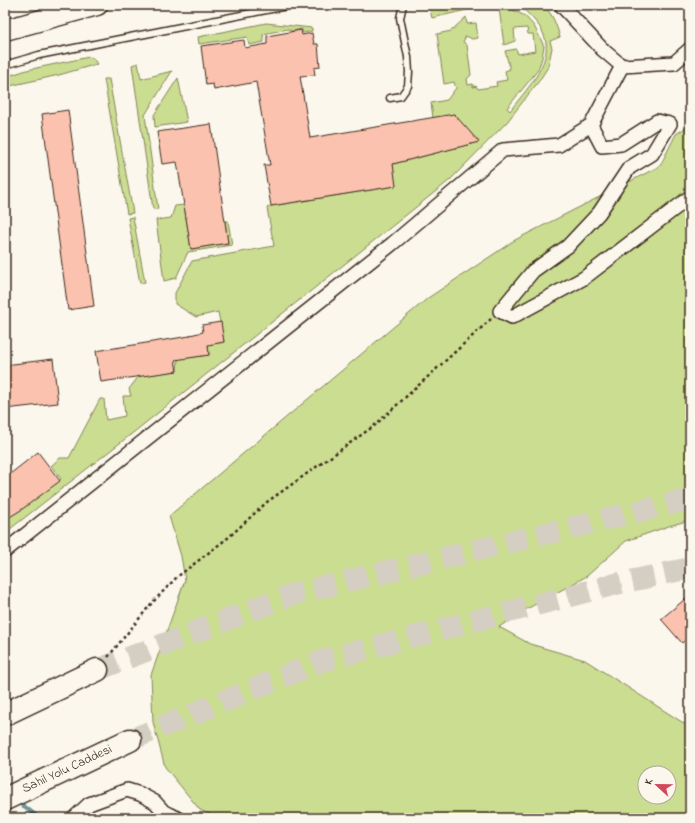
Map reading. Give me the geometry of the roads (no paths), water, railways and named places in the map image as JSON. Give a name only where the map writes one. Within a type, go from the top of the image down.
[{"type":"highway","points":[[5,714],[97,670]]},
{"type":"highway","name":"Sahil Yolu Caddesi","points":[[5,799],[130,740]]},
{"type":"main road","points":[[5,30],[97,5]]},
{"type":"street","points":[[561,5],[603,50],[622,66],[674,63],[690,49]]},
{"type":"street","points":[[5,551],[392,244],[503,150],[560,146],[591,125],[622,66]]},
{"type":"street","points":[[591,125],[602,146],[621,144],[657,121],[670,124],[652,154],[629,168],[599,213],[568,246],[533,271],[500,311],[512,317],[584,278],[690,197]]},
{"type":"street","points":[[75,817],[89,804],[115,793],[127,790],[140,794],[155,802],[164,812],[176,818]]},
{"type":"lane","points":[[5,64],[46,54],[292,5]]},
{"type":"lane","points":[[390,98],[401,96],[408,86],[408,57],[400,18],[403,5]]},
{"type":"waterway","points":[[17,801],[39,818]]},
{"type":"tunnel","points":[[97,670],[293,594],[690,499]]},
{"type":"tunnel","points":[[130,740],[324,660],[616,584],[690,568]]}]
